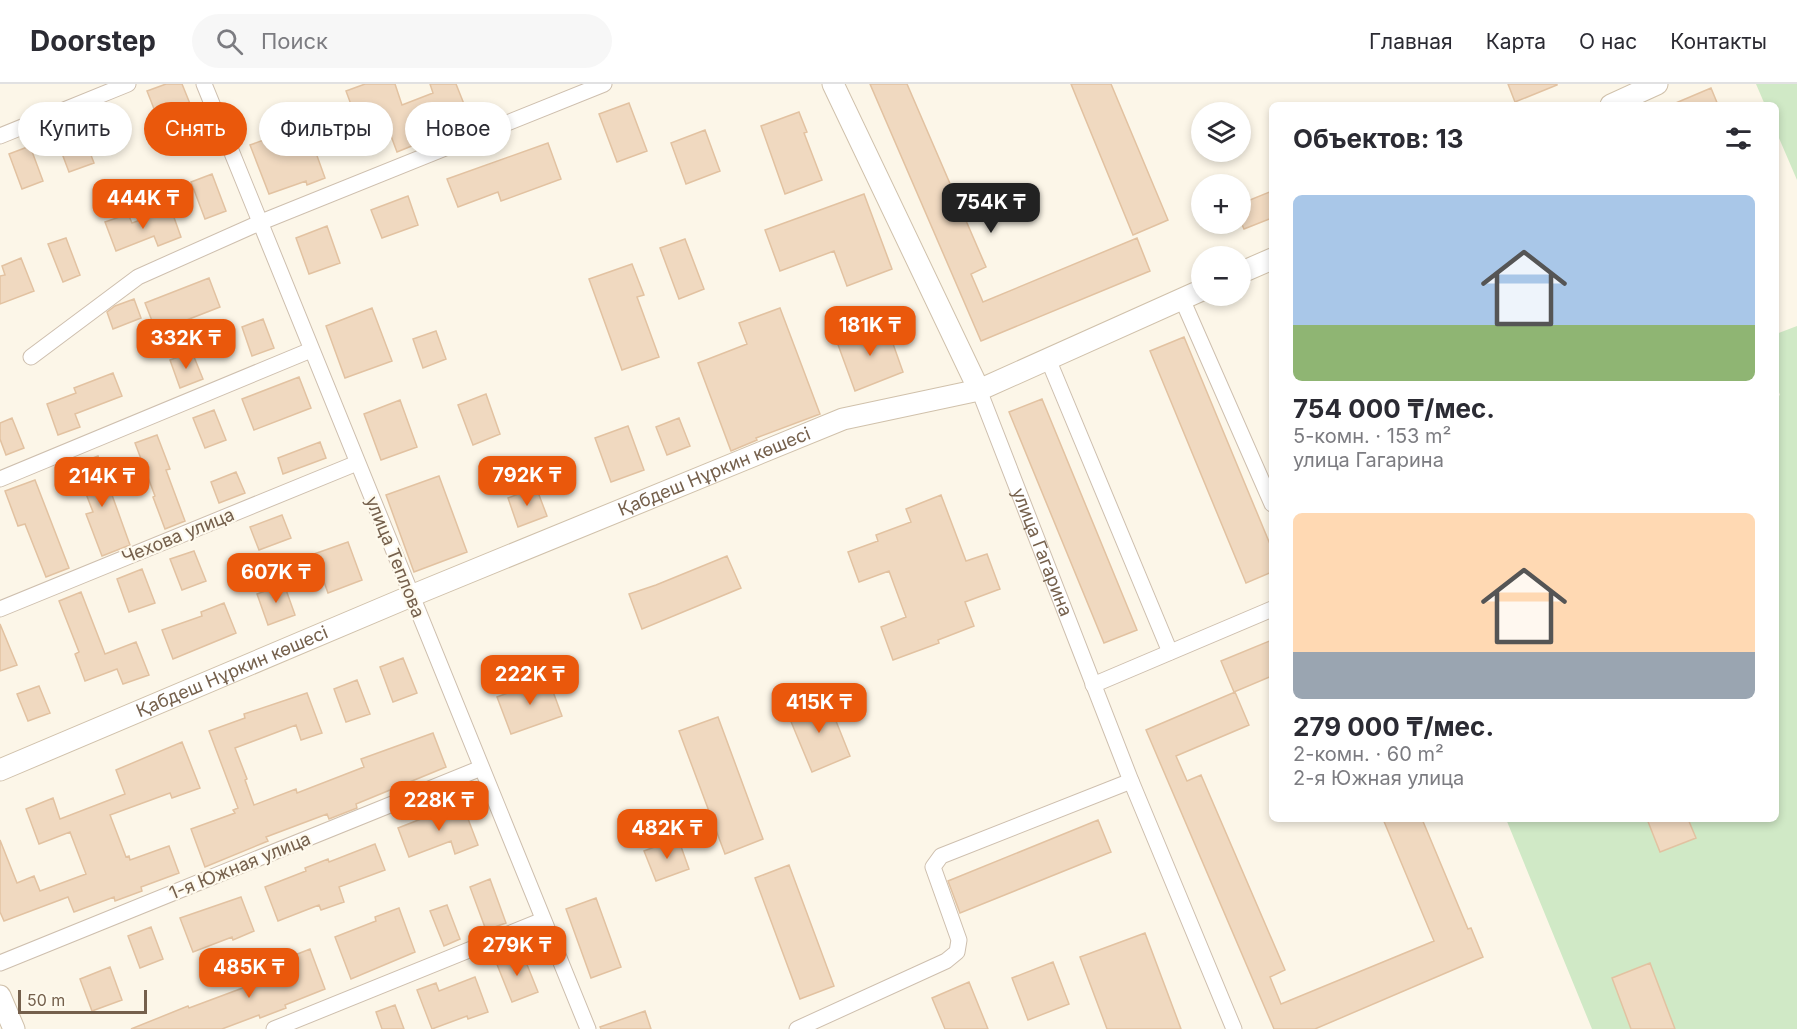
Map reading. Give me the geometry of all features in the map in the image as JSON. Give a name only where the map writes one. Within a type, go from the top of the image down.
[{"type":"street","points":[[0,136],[128,84]]},
{"type":"street","name":"улица Теплова","points":[[204,84],[310,350],[588,1029]]},
{"type":"street","points":[[31,357],[138,277],[259,223],[604,84]]},
{"type":"street","name":"улица Гагарина","points":[[833,84],[979,390],[1131,781],[1234,1029]]},
{"type":"street","points":[[1618,102],[1657,84]]},
{"type":"street","points":[[1251,268],[1269,259]]},
{"type":"street","name":"Қабдеш Нұркин көшесі","points":[[0,770],[411,596],[843,419],[979,390],[1191,295]]},
{"type":"street","points":[[1182,299],[1269,497]]},
{"type":"street","points":[[0,478],[310,350]]},
{"type":"street","points":[[1048,359],[1170,652]]},
{"type":"street","name":"Чехова улица","points":[[0,609],[357,463]]},
{"type":"street","points":[[1094,685],[1269,610]]},
{"type":"street","name":"1-я Южная улица","points":[[0,963],[480,768]]},
{"type":"street","points":[[797,1029],[946,962],[957,952],[959,940],[933,867],[941,856],[1131,781]]},
{"type":"street","points":[[274,1029],[543,920]]},
{"type":"street","points":[[0,996],[14,1029]]},
{"type":"green space","points":[[1756,84],[1797,84],[1797,180],[1779,138],[1779,102],[1764,102]]},
{"type":"green space","points":[[1797,326],[1797,1029],[1592,1029],[1507,822],[1779,822],[1779,333]]},
{"type":"building","points":[[166,84],[182,84],[189,102],[151,102],[147,91]]},
{"type":"building","points":[[365,84],[395,84],[402,105],[405,104],[405,149],[397,152],[393,141],[393,102],[350,102],[346,91]]},
{"type":"building","points":[[430,84],[456,84],[463,102],[410,102],[433,93]]},
{"type":"building","points":[[870,84],[907,84],[986,267],[971,274],[983,302],[1137,238],[1150,271],[981,341]]},
{"type":"building","points":[[1071,84],[1111,84],[1168,220],[1133,235]]},
{"type":"building","points":[[1508,84],[1557,84],[1557,85],[1515,102]]},
{"type":"building","points":[[1711,88],[1717,102],[1678,102]]},
{"type":"building","points":[[629,103],[647,151],[617,162],[599,114]]},
{"type":"building","points":[[799,112],[807,132],[804,133],[822,180],[785,194],[761,126]]},
{"type":"building","points":[[705,130],[720,171],[686,184],[671,143]]},
{"type":"building","points":[[259,142],[259,156],[317,156],[325,178],[307,185],[306,181],[269,194],[250,145]]},
{"type":"building","points":[[548,143],[561,179],[501,201],[498,192],[458,207],[447,179]]},
{"type":"building","points":[[18,151],[18,156],[34,156],[43,181],[22,189],[9,154]]},
{"type":"building","points":[[63,156],[91,156],[94,163],[69,172]]},
{"type":"building","points":[[212,174],[226,211],[205,219],[191,182]]},
{"type":"building","points":[[1269,192],[1269,219],[1251,226],[1251,200]]},
{"type":"building","points":[[864,194],[892,269],[847,286],[834,251],[780,271],[765,230]]},
{"type":"building","points":[[408,196],[418,225],[382,238],[371,210]]},
{"type":"building","points":[[171,209],[181,237],[158,246],[154,236],[116,251],[105,222],[128,214],[132,223]]},
{"type":"building","points":[[327,226],[340,263],[309,274],[296,238]]},
{"type":"building","points":[[66,238],[80,275],[63,282],[48,244]]},
{"type":"building","points":[[685,239],[704,289],[679,299],[660,248]]},
{"type":"building","points":[[21,258],[34,291],[0,304],[0,276],[5,275],[2,266]]},
{"type":"building","points":[[632,264],[644,295],[637,297],[659,357],[622,370],[589,279]]},
{"type":"building","points":[[209,278],[220,307],[179,323],[181,328],[158,336],[145,303]]},
{"type":"building","points":[[134,299],[141,318],[113,329],[107,312],[115,306]]},
{"type":"building","points":[[372,308],[392,361],[345,378],[326,326]]},
{"type":"building","points":[[780,308],[820,414],[756,438],[757,440],[731,451],[698,363],[747,344],[739,323]]},
{"type":"building","points":[[263,319],[274,348],[252,356],[242,327]]},
{"type":"building","points":[[886,324],[903,372],[855,391],[837,342]]},
{"type":"building","points":[[436,331],[446,359],[423,368],[413,339]]},
{"type":"building","points":[[1184,337],[1269,542],[1269,573],[1246,583],[1150,351]]},
{"type":"building","points":[[192,352],[203,379],[180,388],[170,360]]},
{"type":"building","points":[[113,373],[122,396],[75,414],[80,427],[58,435],[47,404],[76,393],[74,388]]},
{"type":"building","points":[[299,377],[311,408],[254,430],[242,399]]},
{"type":"building","points":[[486,394],[500,434],[473,445],[458,405]]},
{"type":"building","points":[[1042,399],[1137,630],[1104,643],[1009,412]]},
{"type":"building","points":[[400,400],[417,447],[381,460],[364,414]]},
{"type":"building","points":[[214,410],[226,440],[205,448],[193,418]]},
{"type":"building","points":[[12,418],[24,448],[6,455],[0,439],[0,423]]},
{"type":"building","points":[[679,418],[690,446],[667,455],[656,427]]},
{"type":"building","points":[[628,426],[644,470],[611,482],[595,438]]},
{"type":"building","points":[[157,435],[170,469],[166,470],[185,521],[165,529],[135,443]]},
{"type":"building","points":[[320,442],[326,458],[283,474],[278,458]]},
{"type":"building","points":[[98,456],[130,545],[102,556],[86,514],[93,512],[75,465]]},
{"type":"building","points":[[236,472],[245,493],[219,503],[211,482]]},
{"type":"building","points":[[439,476],[467,552],[414,572],[386,495]]},
{"type":"building","points":[[35,480],[69,568],[46,577],[25,524],[18,526],[5,491]]},
{"type":"building","points":[[536,487],[547,516],[518,527],[508,498]]},
{"type":"building","points":[[941,495],[966,561],[987,554],[1000,589],[965,602],[974,626],[938,640],[939,643],[893,660],[881,627],[906,617],[889,571],[859,582],[848,552],[878,541],[876,535],[911,522],[906,509]]},
{"type":"building","points":[[282,515],[291,538],[259,550],[250,527]]},
{"type":"building","points":[[348,542],[362,580],[328,593],[314,554]]},
{"type":"building","points":[[194,551],[206,581],[182,590],[170,559]]},
{"type":"building","points":[[727,556],[741,588],[642,629],[629,594]]},
{"type":"building","points":[[142,569],[155,603],[129,612],[117,579]]},
{"type":"building","points":[[284,584],[295,615],[268,625],[257,594]]},
{"type":"building","points":[[81,592],[105,654],[136,642],[149,675],[123,684],[117,669],[85,681],[75,654],[79,652],[59,601]]},
{"type":"building","points":[[224,603],[236,633],[173,659],[162,630],[202,616],[201,612]]},
{"type":"building","points":[[0,624],[17,665],[0,671]]},
{"type":"building","points":[[1269,641],[1269,677],[1234,692],[1221,661]]},
{"type":"building","points":[[403,658],[417,693],[393,702],[380,667]]},
{"type":"building","points":[[548,678],[562,716],[511,734],[497,697]]},
{"type":"building","points":[[357,680],[370,714],[346,722],[334,689]]},
{"type":"building","points":[[39,686],[50,713],[28,721],[17,694]]},
{"type":"building","points":[[1235,692],[1249,725],[1176,756],[1187,781],[1201,775],[1285,970],[1270,977],[1281,1004],[1434,941],[1384,822],[1423,822],[1468,929],[1471,928],[1483,957],[1315,1029],[1274,1029],[1146,730]]},
{"type":"building","points":[[307,693],[322,733],[301,740],[296,725],[235,748],[254,805],[296,789],[297,793],[364,767],[361,759],[433,733],[446,767],[356,804],[357,808],[329,819],[327,814],[266,837],[268,841],[205,867],[191,829],[235,813],[233,810],[238,808],[209,731],[245,718],[244,714]]},
{"type":"building","points":[[826,696],[850,756],[812,772],[787,712]]},
{"type":"building","points":[[718,717],[763,839],[725,854],[679,731]]},
{"type":"building","points":[[182,742],[200,788],[172,798],[170,793],[110,815],[126,857],[129,856],[130,860],[169,846],[179,873],[141,887],[142,891],[115,901],[114,897],[74,912],[68,897],[4,921],[0,912],[0,840],[17,883],[34,876],[40,891],[86,874],[70,832],[39,844],[26,809],[53,798],[60,819],[125,794],[116,770]]},
{"type":"building","points":[[462,803],[478,845],[455,854],[451,841],[409,857],[398,828]]},
{"type":"building","points":[[1098,820],[1111,852],[960,913],[948,881]]},
{"type":"building","points":[[1648,822],[1689,822],[1696,838],[1660,852]]},
{"type":"building","points":[[678,838],[689,869],[656,881],[644,851]]},
{"type":"building","points":[[375,844],[385,870],[339,887],[344,902],[321,910],[319,905],[278,921],[265,887],[306,871],[305,868],[328,859],[329,862]]},
{"type":"building","points":[[789,865],[834,986],[800,999],[755,878]]},
{"type":"building","points":[[490,879],[506,923],[486,930],[470,887]]},
{"type":"building","points":[[241,897],[254,931],[193,952],[180,918]]},
{"type":"building","points":[[596,898],[621,967],[591,978],[566,909]]},
{"type":"building","points":[[447,905],[460,939],[444,946],[430,911]]},
{"type":"building","points":[[399,908],[415,952],[351,979],[335,937],[376,921],[375,917]]},
{"type":"building","points":[[151,927],[163,959],[140,968],[128,936]]},
{"type":"building","points":[[1145,933],[1181,1029],[1107,1029],[1080,957]]},
{"type":"building","points":[[310,949],[325,989],[285,1005],[286,1008],[222,1029],[131,1029],[188,1006],[189,1008],[248,986],[246,981],[293,963],[290,957]]},
{"type":"building","points":[[522,952],[538,992],[512,1002],[496,962]]},
{"type":"building","points":[[1053,962],[1069,1004],[1028,1020],[1012,978]]},
{"type":"building","points":[[1650,963],[1675,1029],[1631,1029],[1612,978]]},
{"type":"building","points":[[110,967],[122,1000],[92,1011],[80,979]]},
{"type":"building","points":[[475,977],[488,1012],[468,1019],[467,1016],[432,1029],[417,990],[436,983],[439,991]]},
{"type":"building","points":[[969,982],[988,1029],[945,1029],[932,998]]},
{"type":"building","points":[[395,1005],[404,1029],[382,1029],[376,1012]]},
{"type":"building","points":[[645,1011],[651,1029],[601,1029],[600,1027]]}]
